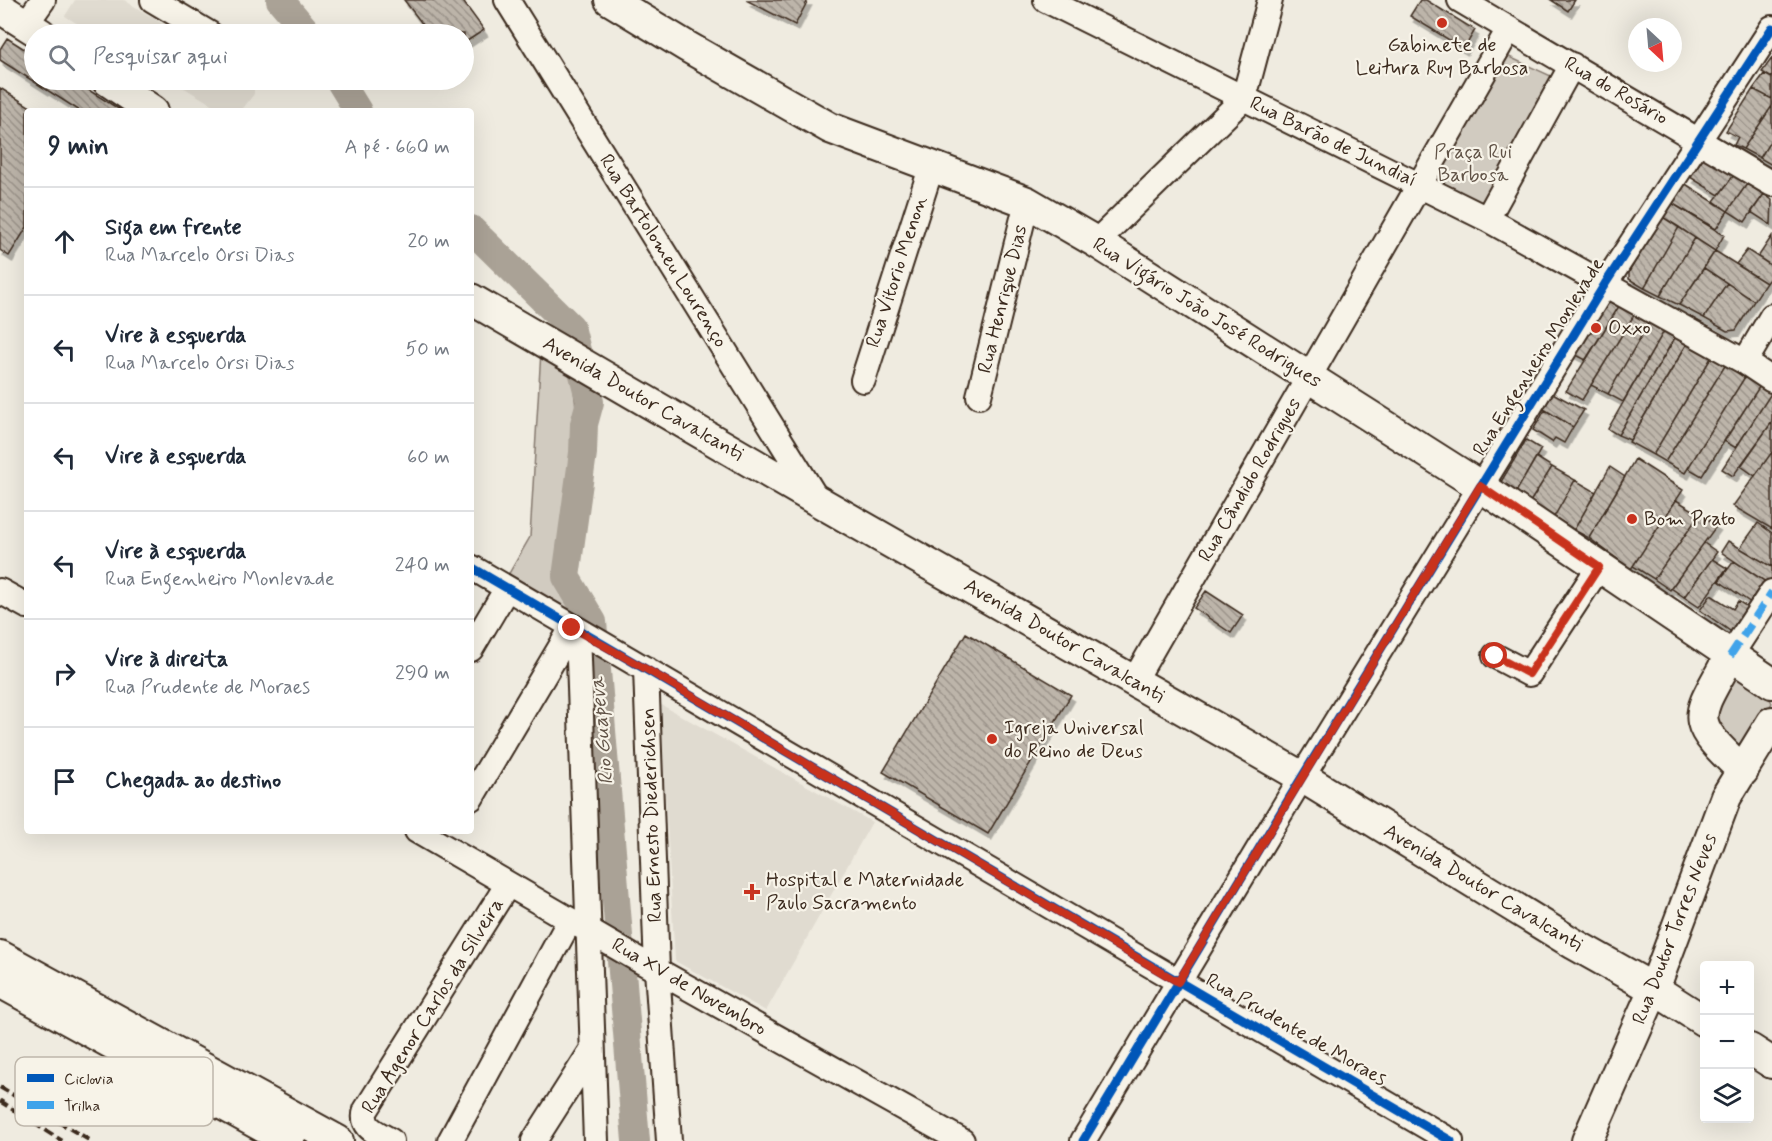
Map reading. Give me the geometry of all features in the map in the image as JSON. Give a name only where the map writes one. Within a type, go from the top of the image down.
[{"type":"main road","name":"Rua Vigário João José Rodrigues","points":[[610,0],[830,128],[1027,202],[1096,242],[1480,486],[1772,683]]},
{"type":"main road","points":[[0,8],[25,24]]},
{"type":"main road","points":[[122,90],[149,108]]},
{"type":"main road","name":"Avenida Doutor Cavalcanti","points":[[474,307],[562,351],[818,501],[1302,777],[1700,1018]]},
{"type":"main road","points":[[1730,656],[1704,704],[1701,717],[1702,726],[1713,742],[1743,771]]},
{"type":"main road","name":"Rua Doutor Torres Neves","points":[[1587,1141],[1654,989],[1726,797],[1772,722]]},
{"type":"main road","points":[[0,956],[185,1057]]},
{"type":"main road","points":[[0,982],[136,1057]]},
{"type":"main road","points":[[1754,1052],[1772,1063]]},
{"type":"main road","points":[[213,1073],[338,1141]]},
{"type":"main road","points":[[213,1099],[289,1141]]},
{"type":"street","points":[[35,24],[43,0]]},
{"type":"street","points":[[153,0],[193,24]]},
{"type":"street","name":"Rua Bartolomeu Lourenço","points":[[507,0],[818,501]]},
{"type":"street","name":"Rua Barão de Jundiaí","points":[[1046,0],[1487,219],[1745,362],[1772,380]]},
{"type":"street","points":[[1096,242],[1244,98],[1270,0]]},
{"type":"street","name":"Rua do Rosário","points":[[1460,0],[1772,184]]},
{"type":"street","name":"Rua Engenheiro Monlevade","points":[[1083,1141],[1302,777],[1605,284],[1772,28]]},
{"type":"street","name":"Rua Cândido Rodrigues","points":[[1134,681],[1509,29]]},
{"type":"street","points":[[1487,219],[1572,65]]},
{"type":"street","name":"Rua Vitorio Menon","points":[[863,380],[932,165]]},
{"type":"street","name":"Rua Henrique Dias","points":[[979,396],[1027,202]]},
{"type":"street","points":[[1745,362],[1772,316]]},
{"type":"street","points":[[1495,656],[1529,674],[1599,567]]},
{"type":"street","name":"Rua Prudente de Moraes","points":[[474,569],[1451,1141]]},
{"type":"street","points":[[474,644],[507,588]]},
{"type":"street","points":[[0,591],[24,604]]},
{"type":"street","points":[[1730,656],[1772,592]]},
{"type":"street","points":[[474,793],[580,632]]},
{"type":"street","points":[[580,632],[587,929],[596,1141]]},
{"type":"street","name":"Rua Ernesto Diederichsen","points":[[638,664],[651,966],[669,1141]]},
{"type":"street","name":"Rua XV de Novembro","points":[[430,834],[447,838],[508,884],[962,1141]]},
{"type":"street","name":"Rua Agenor Carlos da Silveira","points":[[391,1141],[370,1129],[363,1118],[366,1110],[508,884]]},
{"type":"street","points":[[450,1141],[587,929]]},
{"type":"street","points":[[534,1141],[592,1050]]},
{"type":"shaded area","points":[[75,0],[124,0],[163,24],[78,24],[65,16]]},
{"type":"shaded area","points":[[188,90],[254,90],[254,94],[243,108],[218,108]]},
{"type":"shaded area","name":"Hospital e Maternidade Paulo Sacramento","points":[[660,704],[872,822],[766,1011],[675,961]]},
{"type":"green space","name":"Praça Rui Barbosa","points":[[1507,56],[1551,76],[1555,85],[1486,206],[1435,187],[1429,175]]},
{"type":"green space","points":[[541,351],[571,365],[577,416],[562,525],[560,583],[585,620],[507,577],[530,537]]},
{"type":"green space","points":[[1738,676],[1766,692],[1772,703],[1745,745],[1736,746],[1709,725],[1728,681]]},
{"type":"building","points":[[404,0],[462,0],[484,30],[474,36],[474,24],[422,24]]},
{"type":"building","points":[[746,0],[808,0],[795,25]]},
{"type":"building","name":"Gabinete de Leitura Ruy Barbosa","points":[[1420,0],[1426,0],[1475,30],[1464,49],[1410,16]]},
{"type":"building","points":[[1551,0],[1575,0],[1568,11]]},
{"type":"building","points":[[7,38],[24,49],[24,75],[0,60],[0,49]]},
{"type":"building","points":[[1772,58],[1772,78],[1762,72]]},
{"type":"building","points":[[1764,74],[1772,78],[1772,99],[1753,89]]},
{"type":"building","points":[[0,88],[32,108],[24,108],[24,232],[9,256],[0,250]]},
{"type":"building","points":[[1753,89],[1772,99],[1772,106],[1743,149],[1734,145],[1738,137],[1726,131]]},
{"type":"building","points":[[47,90],[89,90],[117,108],[75,108]]},
{"type":"building","points":[[1772,106],[1772,138],[1760,158],[1743,149]]},
{"type":"building","points":[[1772,138],[1772,165],[1760,158]]},
{"type":"building","points":[[1705,155],[1734,175],[1719,195],[1690,177]]},
{"type":"building","points":[[1734,175],[1747,184],[1728,211],[1714,201]]},
{"type":"building","points":[[1684,183],[1728,211],[1716,229],[1670,202]]},
{"type":"building","points":[[1747,184],[1764,194],[1745,222],[1728,211]]},
{"type":"building","points":[[1764,194],[1772,200],[1771,225],[1751,212]]},
{"type":"building","points":[[1670,202],[1724,235],[1715,251],[1661,216]]},
{"type":"building","points":[[1661,216],[1679,227],[1644,288],[1629,279],[1629,272]]},
{"type":"building","points":[[1679,227],[1695,238],[1660,296],[1644,288]]},
{"type":"building","points":[[1772,236],[1772,266],[1758,257]]},
{"type":"building","points":[[1695,238],[1715,251],[1679,305],[1660,296]]},
{"type":"building","points":[[1747,250],[1772,266],[1772,275],[1766,283],[1736,264]]},
{"type":"building","points":[[1715,251],[1766,283],[1754,301],[1704,268]]},
{"type":"building","points":[[1704,268],[1727,283],[1704,318],[1679,305]]},
{"type":"building","points":[[1727,283],[1754,301],[1736,330],[1727,331],[1704,318]]},
{"type":"building","name":"Oxxo","points":[[1607,295],[1621,303],[1586,360],[1572,353]]},
{"type":"building","points":[[1621,303],[1636,312],[1582,400],[1566,391]]},
{"type":"building","points":[[1636,312],[1651,319],[1608,394],[1591,385]]},
{"type":"building","points":[[1651,319],[1667,326],[1623,402],[1608,394]]},
{"type":"building","points":[[1667,326],[1678,332],[1618,435],[1608,429]]},
{"type":"building","points":[[1676,336],[1688,342],[1630,440],[1618,435]]},
{"type":"building","points":[[1690,339],[1714,353],[1653,455],[1629,442]]},
{"type":"building","points":[[1714,353],[1728,361],[1665,462],[1653,455]]},
{"type":"building","points":[[1728,361],[1748,372],[1685,473],[1665,462]]},
{"type":"building","points":[[1748,372],[1763,381],[1702,476],[1688,468]]},
{"type":"building","points":[[1763,381],[1772,387],[1772,392],[1736,448],[1724,441]]},
{"type":"building","points":[[1549,391],[1584,410],[1573,427],[1539,406]]},
{"type":"building","points":[[1772,392],[1772,422],[1733,476],[1722,469]]},
{"type":"building","points":[[1545,410],[1573,427],[1564,443],[1555,438],[1552,442],[1533,430]]},
{"type":"building","points":[[1772,422],[1772,452],[1755,476],[1741,466]]},
{"type":"building","points":[[1526,440],[1541,449],[1515,494],[1499,485]]},
{"type":"building","points":[[1772,452],[1772,529],[1733,506]]},
{"type":"building","points":[[1536,457],[1552,467],[1530,502],[1515,494]]},
{"type":"building","name":"Bom Prato","points":[[1635,459],[1683,490],[1631,569],[1589,538]]},
{"type":"building","points":[[1552,467],[1575,480],[1554,517],[1530,502]]},
{"type":"building","points":[[1610,467],[1625,477],[1589,538],[1574,530]]},
{"type":"building","points":[[1575,480],[1596,492],[1574,530],[1554,517]]},
{"type":"building","points":[[1676,500],[1700,514],[1654,579],[1633,566]]},
{"type":"building","points":[[1700,514],[1717,525],[1670,590],[1654,579]]},
{"type":"building","points":[[1758,523],[1772,533],[1772,567],[1740,548]]},
{"type":"building","points":[[1728,541],[1772,567],[1772,586],[1721,552]]},
{"type":"building","points":[[1704,543],[1717,552],[1684,597],[1671,588]]},
{"type":"building","points":[[1712,559],[1727,568],[1699,607],[1684,597]]},
{"type":"building","points":[[1734,561],[1772,586],[1757,607],[1719,581]]},
{"type":"building","points":[[1206,591],[1243,615],[1231,633],[1194,608]]},
{"type":"building","points":[[1711,595],[1733,609],[1738,601],[1754,611],[1733,633],[1700,610]]},
{"type":"building","points":[[966,633],[1071,695],[988,834],[883,772]]},
{"type":"waterway","name":"Rio Guapeva","points":[[280,0],[300,24]]},
{"type":"waterway","name":"Rio Guapeva","points":[[345,90],[356,108]]},
{"type":"waterway","name":"Rio Guapeva","points":[[474,232],[571,327],[590,402],[584,424],[583,453],[566,577],[593,622],[636,1141]]},
{"type":"railway","points":[[0,1087],[15,1096]]},
{"type":"railway","points":[[0,1101],[15,1111]]},
{"type":"railway","points":[[39,1126],[62,1141]]},
{"type":"railway","points":[[66,1126],[91,1141]]},
{"type":"marked path","points":[[1730,656],[1772,592]]},
{"type":"cycle path","points":[[1083,1141],[1302,777],[1605,284],[1772,28]]},
{"type":"cycle path","points":[[474,569],[1451,1141]]},
{"type":"place","name":"Gabinete de Leitura Ruy Barbosa","points":[[1442,23]]},
{"type":"place","name":"Oxxo","points":[[1596,328]]},
{"type":"place","name":"Bom Prato","points":[[1632,519]]},
{"type":"place","name":"Igreja Universal do Reino de Deus","points":[[992,739]]},
{"type":"place","name":"Hospital e Maternidade Paulo Sacramento","points":[[752,892]]},
{"type":"route","points":[[572,628],[646,669],[1178,982],[1480,486],[1599,567],[1529,674],[1495,656]]}]
